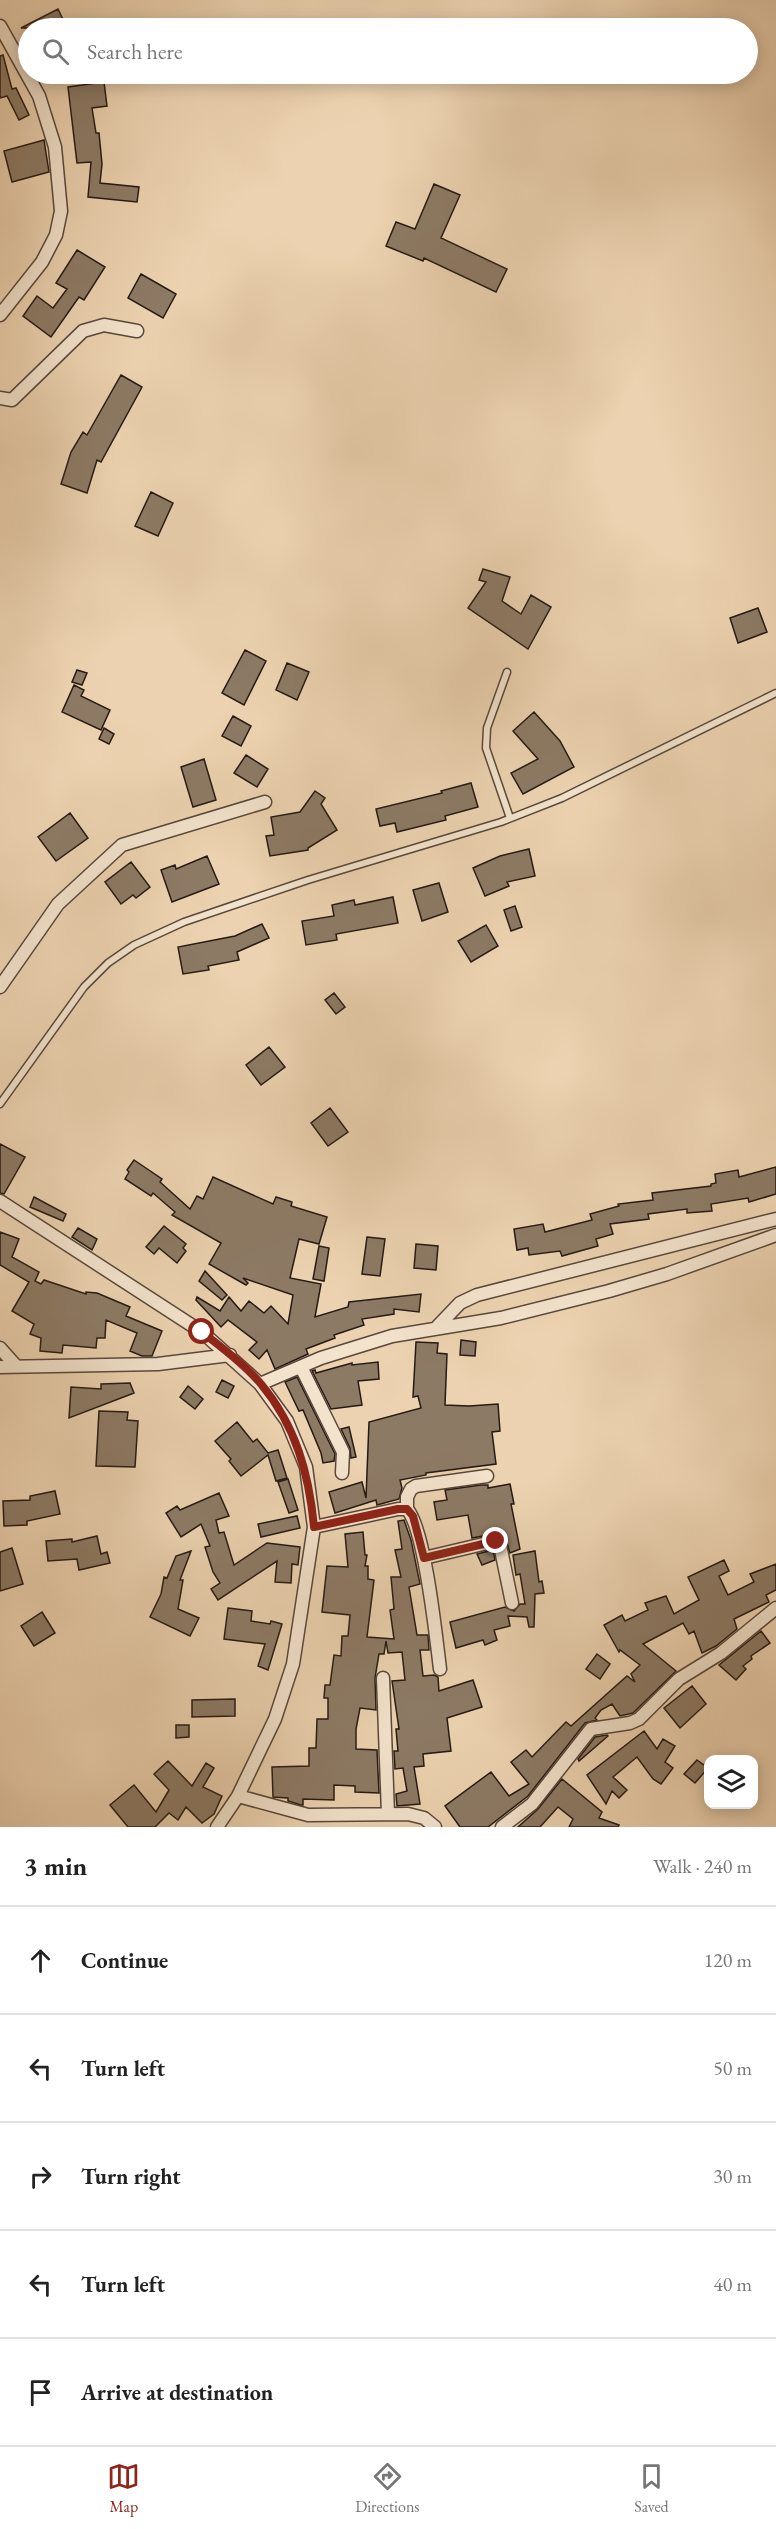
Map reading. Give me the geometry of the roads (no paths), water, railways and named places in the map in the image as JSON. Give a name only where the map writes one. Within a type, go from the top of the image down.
[{"type":"street","points":[[0,26],[18,58]]},
{"type":"street","points":[[0,315],[42,262],[56,235],[61,211],[56,147],[39,96],[32,84]]},
{"type":"street","points":[[0,398],[12,400],[83,331],[104,325],[137,331]]},
{"type":"street","points":[[0,987],[58,904],[122,845],[266,802]]},
{"type":"street","points":[[0,1201],[202,1332],[230,1355],[260,1384],[287,1421],[306,1467],[314,1527],[293,1664],[275,1719],[238,1796],[217,1827]]},
{"type":"street","points":[[437,1327],[460,1303],[477,1295],[776,1219]]},
{"type":"street","points":[[260,1384],[321,1358],[392,1336],[501,1317],[609,1291],[667,1274],[776,1235]]},
{"type":"street","points":[[0,1348],[16,1366]]},
{"type":"street","points":[[0,1367],[158,1364],[230,1355]]},
{"type":"street","points":[[301,1367],[343,1452],[342,1473]]},
{"type":"street","points":[[440,1669],[424,1558],[413,1516],[407,1509],[407,1497],[411,1489],[416,1486],[487,1476]]},
{"type":"street","points":[[314,1527],[407,1509]]},
{"type":"street","points":[[424,1558],[496,1541],[500,1545],[512,1602]]},
{"type":"street","points":[[502,1827],[532,1804],[591,1729],[630,1723],[639,1719],[679,1679],[721,1653],[776,1608]]},
{"type":"street","points":[[383,1678],[388,1814]]},
{"type":"street","points":[[238,1796],[308,1815],[408,1814],[424,1818],[435,1827]]},
{"type":"lane","points":[[507,672],[487,728],[486,748],[510,818]]},
{"type":"lane","points":[[0,1104],[84,987],[108,963],[134,945],[206,914],[510,818],[562,798],[776,693]]}]
